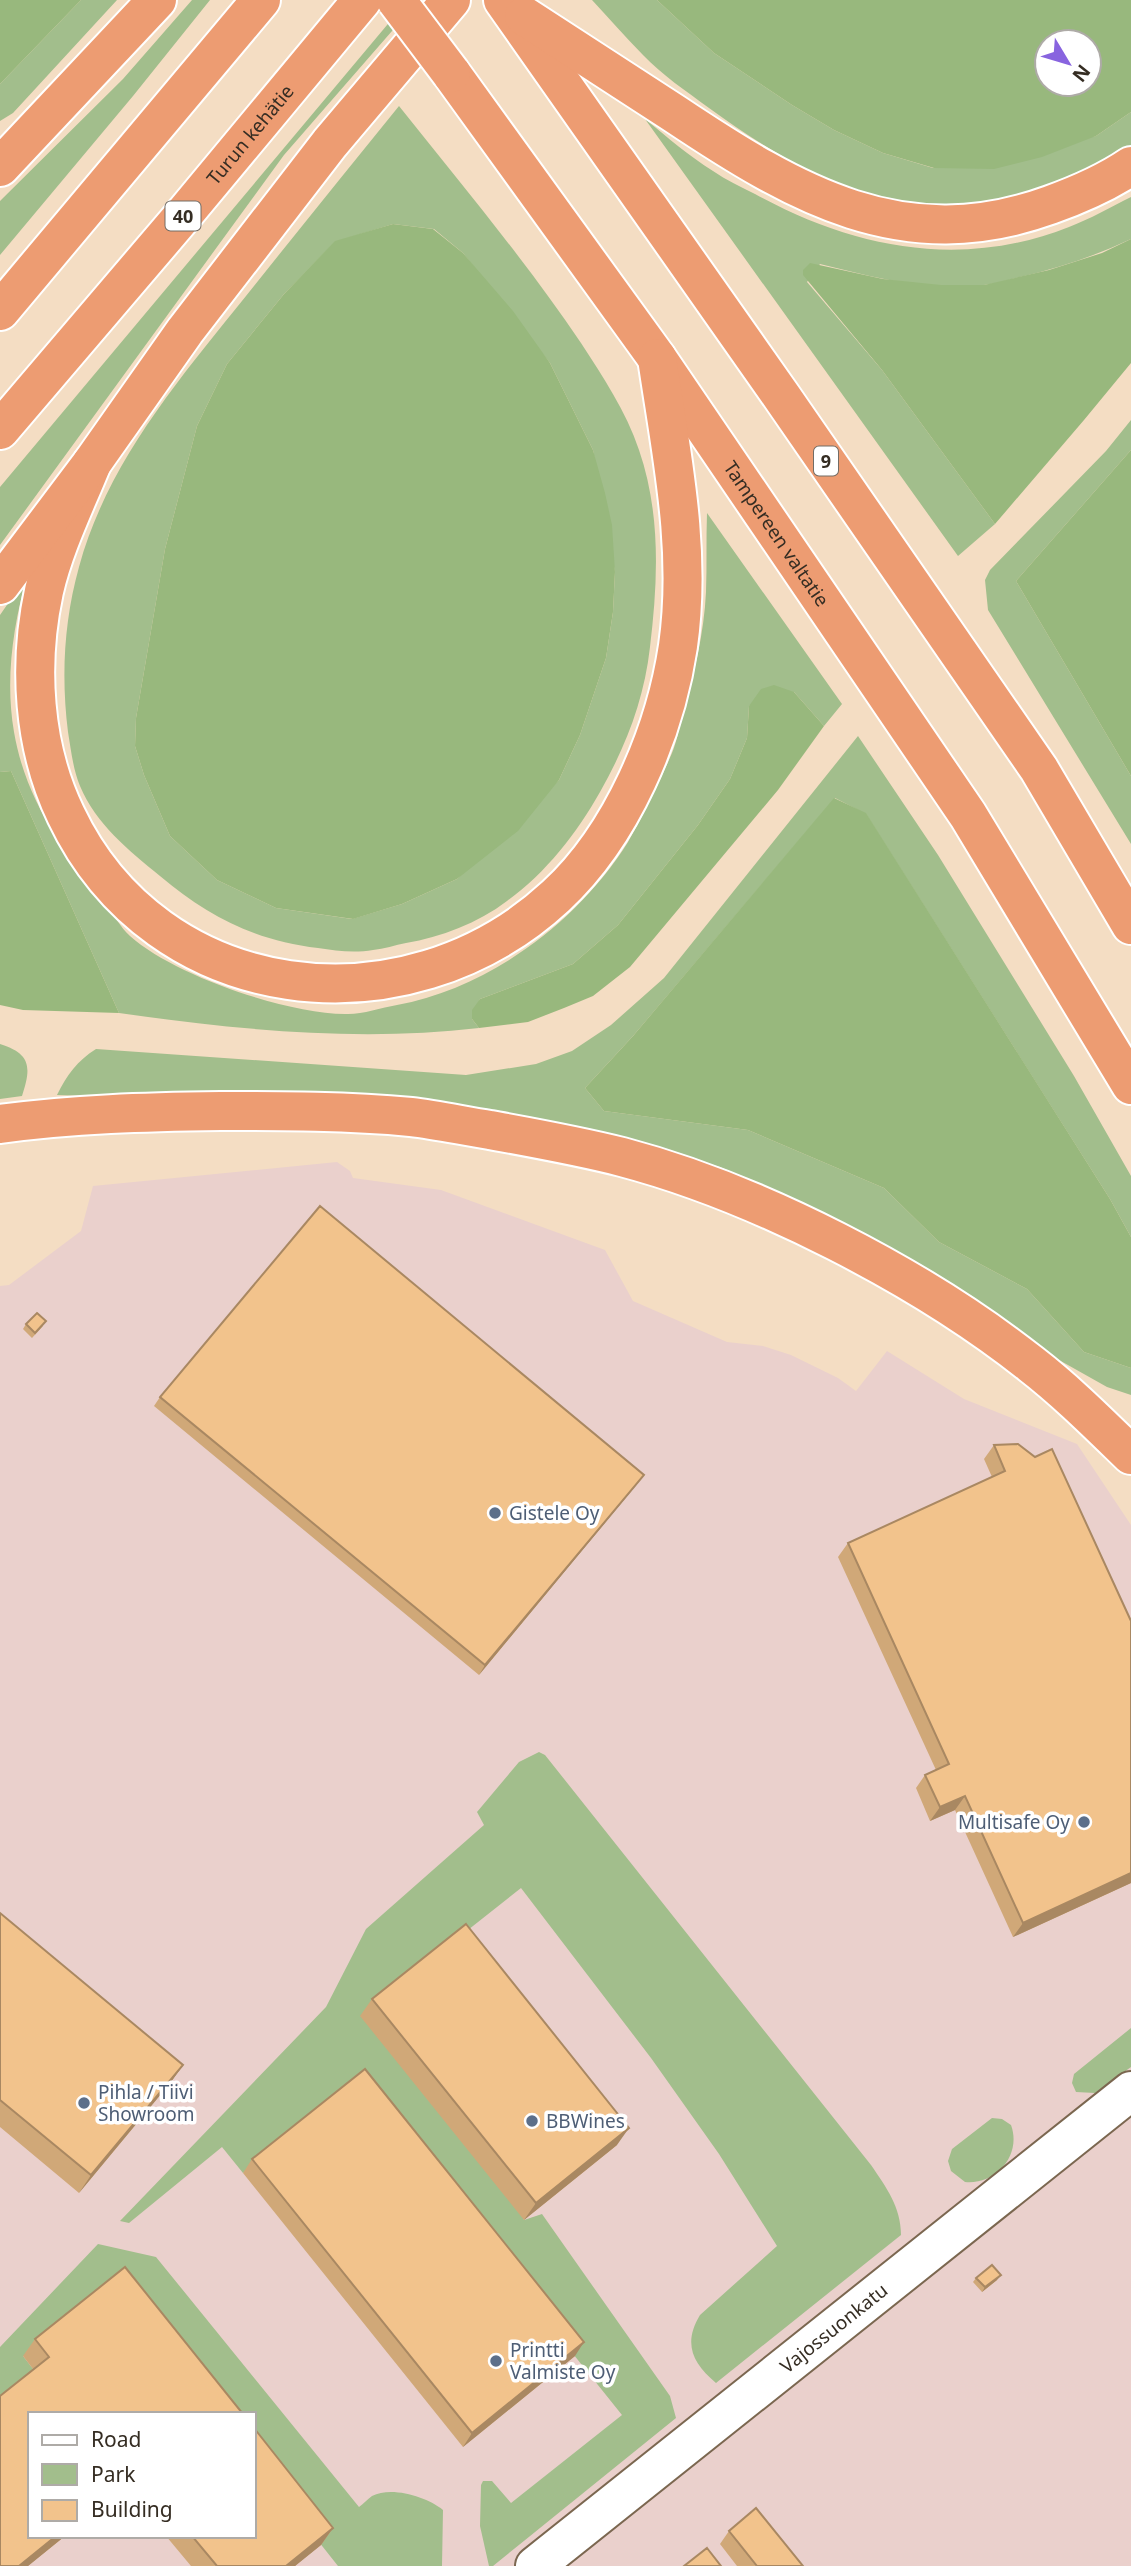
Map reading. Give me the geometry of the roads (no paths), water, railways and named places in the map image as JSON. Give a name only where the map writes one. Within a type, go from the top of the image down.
[{"type":"highway","points":[[0,167],[157,0]]},
{"type":"highway","points":[[0,311],[261,0]]},
{"type":"highway","name":"Turun kehätie","points":[[0,430],[362,0]]},
{"type":"highway","name":"Tampereen valtatie","points":[[396,0],[657,358],[968,815],[1131,1085]]},
{"type":"highway","points":[[0,585],[92,463],[185,331],[313,165],[452,0]]},
{"type":"highway","points":[[505,3],[708,137],[772,175],[848,208],[902,223],[952,224],[1007,218],[1080,193],[1131,166]]},
{"type":"highway","name":"9","points":[[505,3],[782,397],[1038,769],[1131,925]]},
{"type":"highway","points":[[0,145],[42,121]]},
{"type":"highway","points":[[92,463],[57,549],[44,590],[37,650],[37,707],[41,748],[56,792],[83,849],[127,902],[163,931],[211,959],[259,975],[315,984],[340,985],[391,979],[447,965],[522,924],[559,893],[606,833],[650,751],[666,701],[678,648],[683,572],[680,517],[657,358]]},
{"type":"highway","points":[[0,1124],[33,1119],[142,1112],[268,1111],[412,1117],[533,1138],[623,1158],[717,1189],[792,1221],[874,1262],[941,1302],[1032,1364],[1131,1455]]},
{"type":"street","name":"Vajossuonkatu","points":[[534,2566],[1131,2091]]},
{"type":"place","name":"Gistele Oy","points":[[495,1513]]},
{"type":"place","name":"Multisafe Oy","points":[[1084,1822]]},
{"type":"place","name":"Pihla / Tiivi Showroom","points":[[84,2103]]},
{"type":"place","name":"BBWines","points":[[532,2121]]},
{"type":"place","name":"Printti Valmiste Oy","points":[[496,2361]]}]
